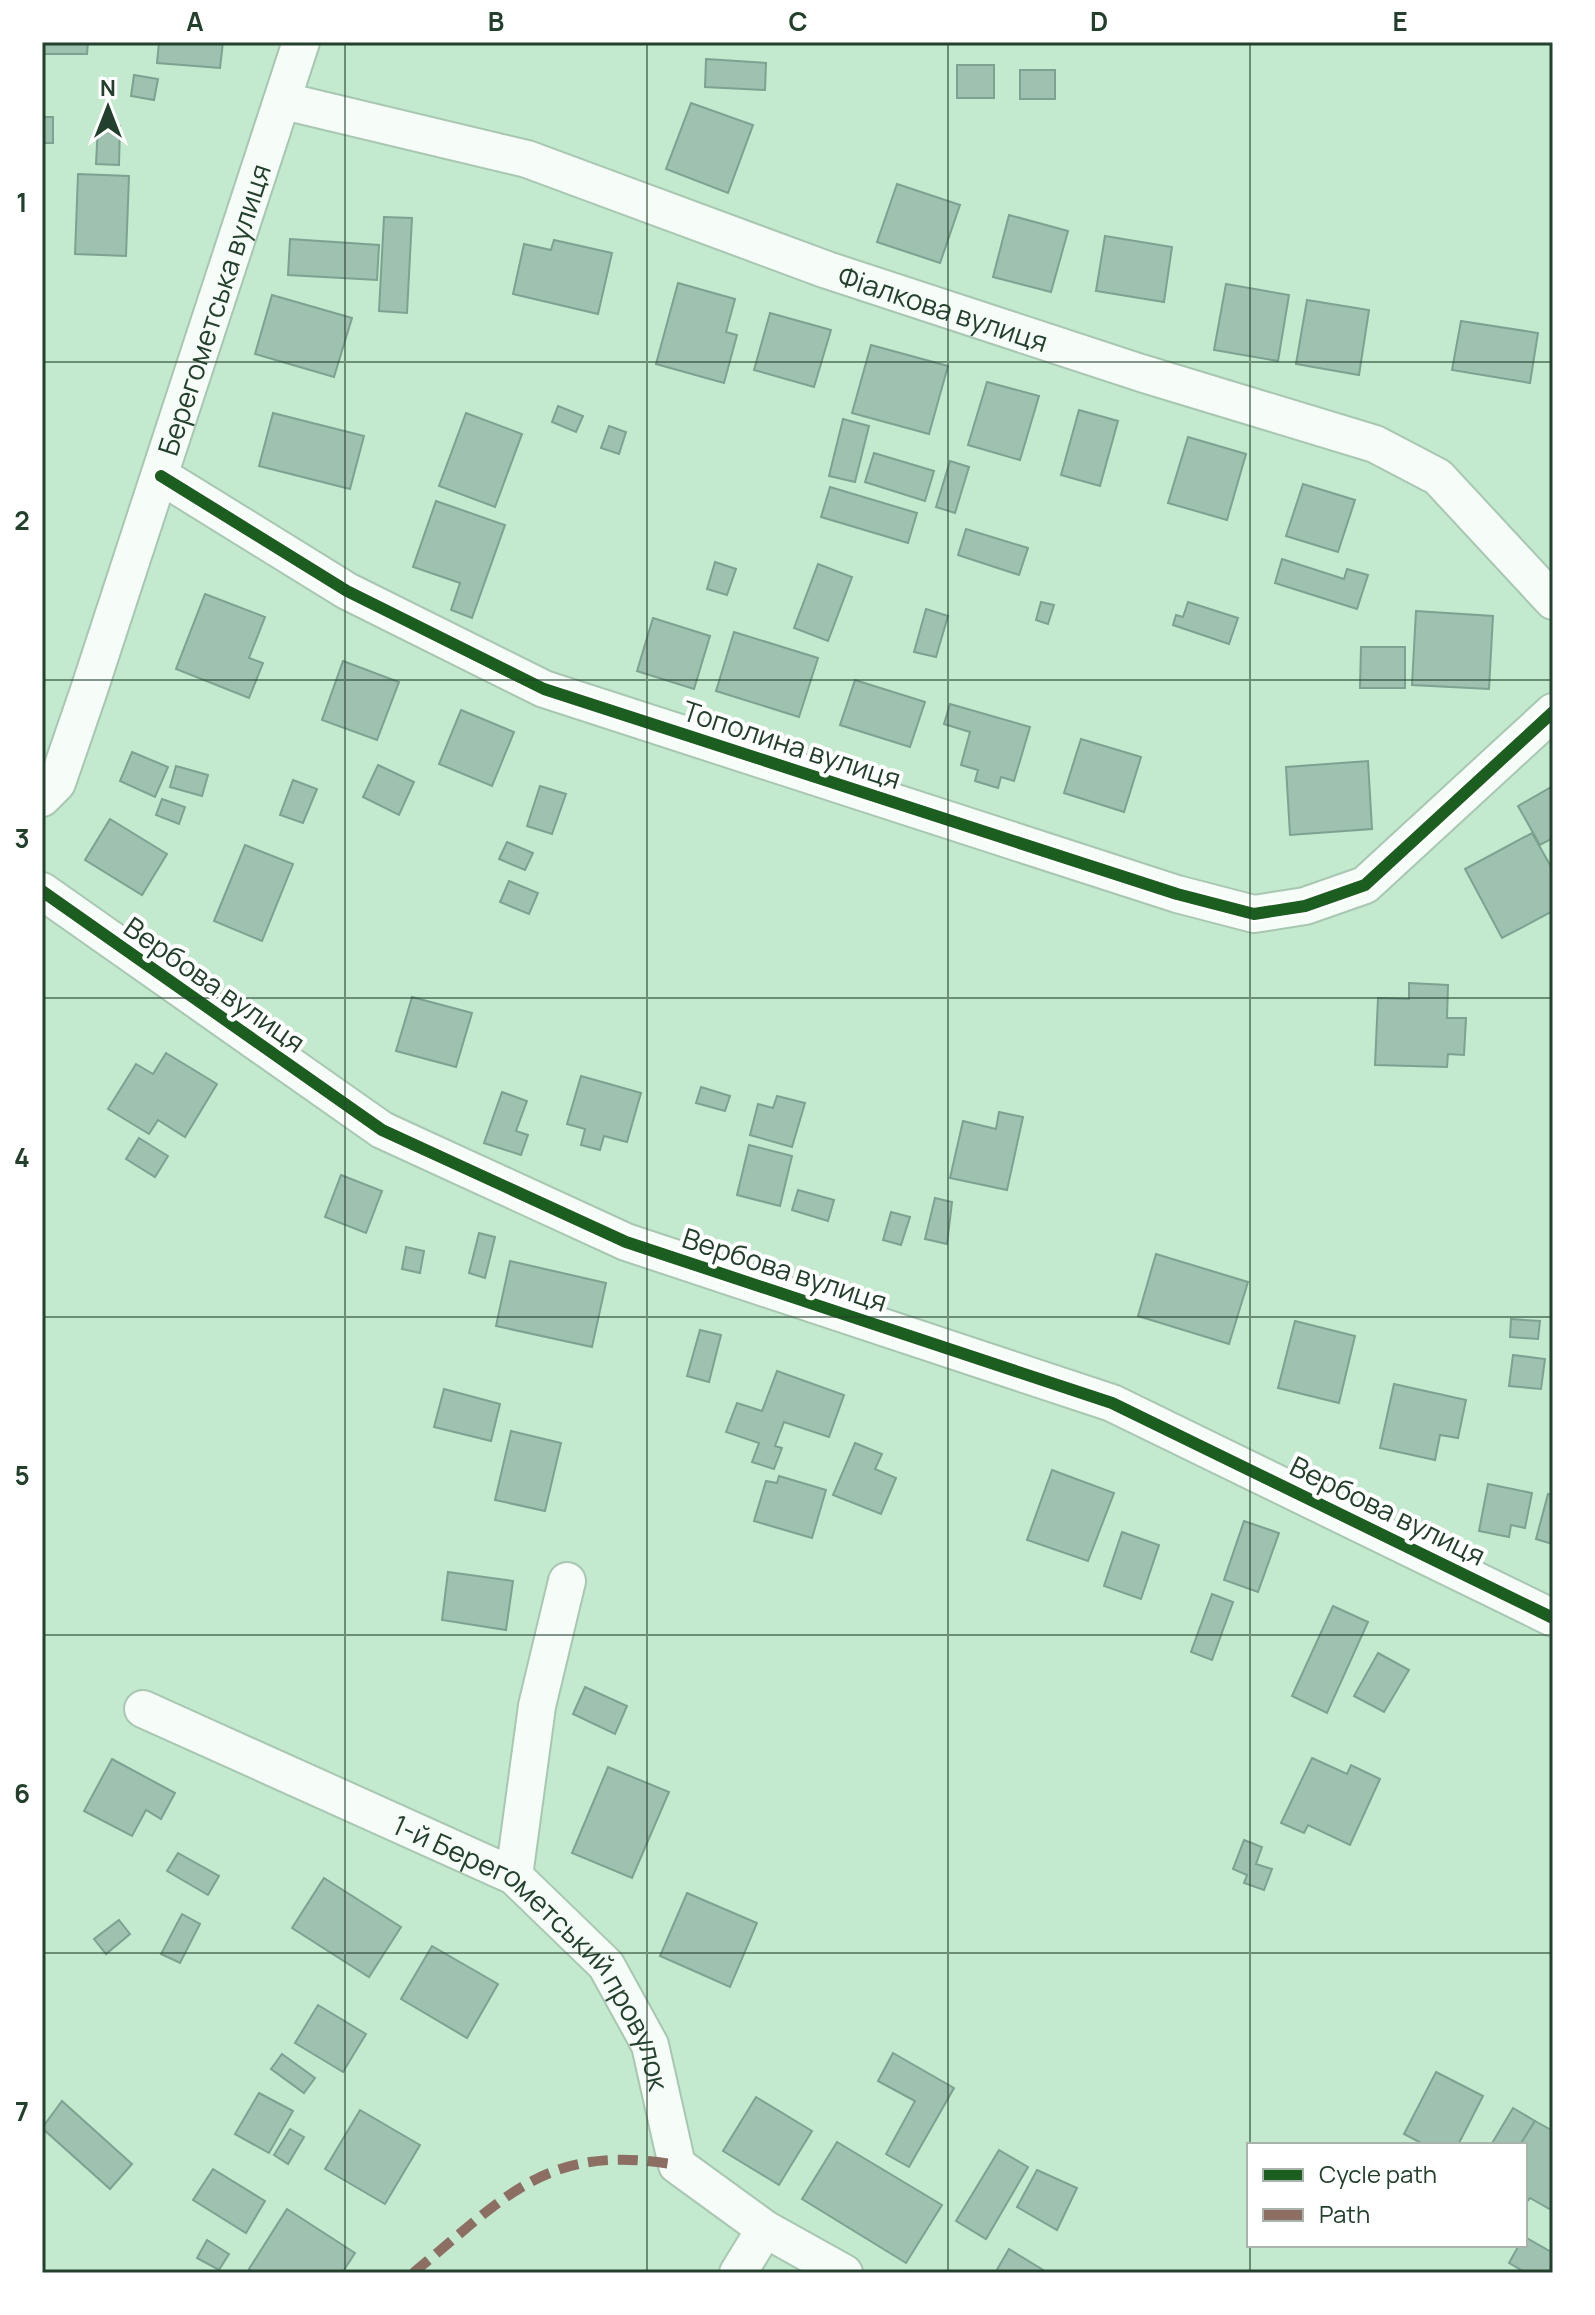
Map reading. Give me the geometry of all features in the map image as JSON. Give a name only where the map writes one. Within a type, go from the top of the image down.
[{"type":"street","name":"Берегометська вулиця","points":[[42,798],[57,783],[161,476],[301,42]]},
{"type":"street","name":"Фіалкова вулиця","points":[[284,101],[527,159],[827,270],[1141,373],[1375,444],[1438,477],[1553,601]]},
{"type":"street","name":"Тополина вулиця","points":[[161,476],[347,591],[544,689],[1177,894],[1254,914],[1305,906],[1365,885],[1430,829],[1553,712]]},
{"type":"street","name":"Вербова вулиця","points":[[42,891],[382,1130],[626,1242],[1112,1403],[1553,1618]]},
{"type":"street","points":[[514,1876],[537,1706],[567,1581]]},
{"type":"street","name":"1-й Берегометський провулок","points":[[143,1709],[514,1876],[606,1965],[650,2045],[677,2165],[765,2229],[844,2273]]},
{"type":"street","points":[[738,2273],[765,2229]]},
{"type":"building","points":[[42,42],[88,42],[87,54],[42,54]]},
{"type":"building","points":[[159,42],[223,42],[220,68],[157,63]]},
{"type":"building","points":[[706,59],[766,63],[765,90],[705,87]]},
{"type":"building","points":[[957,65],[994,65],[994,98],[957,98]]},
{"type":"building","points":[[1020,70],[1055,70],[1055,99],[1020,99]]},
{"type":"building","points":[[134,75],[158,79],[154,100],[131,96]]},
{"type":"building","points":[[691,103],[753,125],[728,193],[666,169]]},
{"type":"building","points":[[42,117],[53,117],[53,143],[42,143]]},
{"type":"building","points":[[98,125],[120,126],[119,165],[96,164]]},
{"type":"building","points":[[78,174],[129,176],[126,256],[75,254]]},
{"type":"building","points":[[897,184],[960,205],[940,263],[877,242]]},
{"type":"building","points":[[1009,215],[1068,231],[1051,292],[993,277]]},
{"type":"building","points":[[384,217],[412,218],[407,313],[379,311]]},
{"type":"building","points":[[1105,236],[1172,247],[1164,302],[1096,291]]},
{"type":"building","points":[[290,239],[379,245],[377,280],[288,275]]},
{"type":"building","points":[[554,240],[612,253],[598,314],[513,294],[524,244],[551,250]]},
{"type":"building","points":[[678,283],[735,299],[726,332],[737,335],[724,383],[656,364]]},
{"type":"building","points":[[1226,284],[1289,295],[1278,361],[1214,350]]},
{"type":"building","points":[[272,295],[352,318],[334,377],[255,354]]},
{"type":"building","points":[[1307,300],[1369,310],[1359,375],[1296,364]]},
{"type":"building","points":[[770,313],[831,330],[814,387],[754,370]]},
{"type":"building","points":[[1461,321],[1538,333],[1530,383],[1452,370]]},
{"type":"building","points":[[871,345],[948,366],[929,434],[852,413]]},
{"type":"building","points":[[987,382],[1039,396],[1020,460],[968,445]]},
{"type":"building","points":[[558,406],[583,416],[576,432],[552,422]]},
{"type":"building","points":[[1079,410],[1118,421],[1100,486],[1061,475]]},
{"type":"building","points":[[273,413],[364,436],[350,489],[259,466]]},
{"type":"building","points":[[466,413],[522,434],[495,507],[439,486]]},
{"type":"building","points":[[843,419],[869,426],[855,482],[829,476]]},
{"type":"building","points":[[609,426],[626,432],[619,454],[601,448]]},
{"type":"building","points":[[1188,437],[1246,454],[1227,520],[1168,503]]},
{"type":"building","points":[[874,453],[934,471],[925,501],[865,482]]},
{"type":"building","points":[[950,461],[969,467],[955,513],[936,507]]},
{"type":"building","points":[[1303,484],[1355,500],[1338,552],[1286,536]]},
{"type":"building","points":[[830,487],[917,513],[908,543],[821,517]]},
{"type":"building","points":[[436,501],[505,525],[472,618],[451,610],[460,583],[413,567]]},
{"type":"building","points":[[966,529],[1028,548],[1019,575],[958,555]]},
{"type":"building","points":[[1282,559],[1344,579],[1347,569],[1368,575],[1357,609],[1275,583]]},
{"type":"building","points":[[715,562],[736,569],[727,595],[707,589]]},
{"type":"building","points":[[818,564],[852,577],[828,641],[794,628]]},
{"type":"building","points":[[205,594],[265,617],[249,658],[263,663],[249,698],[176,669]]},
{"type":"building","points":[[1041,602],[1054,605],[1048,624],[1036,620]]},
{"type":"building","points":[[1188,602],[1238,618],[1229,644],[1173,625],[1176,615],[1183,617]]},
{"type":"building","points":[[926,609],[948,616],[936,657],[914,652]]},
{"type":"building","points":[[1416,611],[1493,616],[1489,689],[1412,685]]},
{"type":"building","points":[[653,618],[710,636],[694,689],[637,671]]},
{"type":"building","points":[[734,632],[818,658],[799,717],[716,691]]},
{"type":"building","points":[[1361,647],[1405,647],[1405,688],[1360,688]]},
{"type":"building","points":[[343,661],[399,682],[377,740],[322,720]]},
{"type":"building","points":[[855,680],[925,702],[910,747],[840,725]]},
{"type":"building","points":[[950,704],[1030,727],[1014,781],[1001,777],[998,788],[975,781],[978,770],[961,765],[970,732],[944,724]]},
{"type":"building","points":[[461,710],[514,732],[492,786],[439,764]]},
{"type":"building","points":[[1081,739],[1141,757],[1124,812],[1064,793]]},
{"type":"building","points":[[132,752],[168,767],[155,797],[120,781]]},
{"type":"building","points":[[1368,761],[1372,829],[1290,835],[1286,767]]},
{"type":"building","points":[[378,765],[414,782],[399,815],[363,797]]},
{"type":"building","points":[[176,766],[208,775],[202,796],[170,787]]},
{"type":"building","points":[[293,780],[317,789],[303,823],[280,815]]},
{"type":"building","points":[[540,786],[566,794],[552,834],[527,826]]},
{"type":"building","points":[[1553,786],[1553,838],[1540,845],[1518,806]]},
{"type":"building","points":[[162,799],[185,807],[179,824],[156,815]]},
{"type":"building","points":[[110,819],[167,854],[142,895],[85,860]]},
{"type":"building","points":[[1532,833],[1553,870],[1553,911],[1502,938],[1465,869]]},
{"type":"building","points":[[507,842],[533,853],[525,870],[499,859]]},
{"type":"building","points":[[245,845],[293,864],[262,941],[214,921]]},
{"type":"building","points":[[509,881],[538,893],[529,914],[500,902]]},
{"type":"building","points":[[1409,983],[1448,985],[1447,1018],[1466,1018],[1464,1055],[1448,1054],[1447,1067],[1375,1065],[1378,998],[1409,999]]},
{"type":"building","points":[[412,997],[472,1013],[456,1067],[396,1051]]},
{"type":"building","points":[[166,1053],[217,1084],[185,1137],[158,1120],[149,1134],[108,1109],[136,1064],[153,1074]]},
{"type":"building","points":[[581,1076],[641,1093],[627,1142],[604,1136],[600,1150],[581,1145],[585,1129],[567,1124]]},
{"type":"building","points":[[701,1087],[730,1096],[725,1111],[696,1103]]},
{"type":"building","points":[[502,1092],[527,1101],[516,1131],[528,1135],[521,1155],[484,1143]]},
{"type":"building","points":[[777,1096],[805,1103],[792,1147],[750,1135],[758,1104],[773,1108]]},
{"type":"building","points":[[999,1112],[1023,1117],[1007,1190],[950,1178],[963,1121],[996,1129]]},
{"type":"building","points":[[139,1138],[168,1156],[155,1177],[126,1159]]},
{"type":"building","points":[[749,1145],[792,1156],[780,1206],[737,1195]]},
{"type":"building","points":[[341,1175],[382,1191],[366,1233],[325,1217]]},
{"type":"building","points":[[798,1190],[834,1200],[828,1221],[792,1210]]},
{"type":"building","points":[[935,1198],[952,1202],[947,1244],[925,1239]]},
{"type":"building","points":[[891,1212],[910,1217],[901,1245],[883,1240]]},
{"type":"building","points":[[479,1233],[495,1237],[485,1278],[469,1273]]},
{"type":"building","points":[[406,1247],[424,1251],[420,1273],[402,1269]]},
{"type":"building","points":[[1156,1254],[1248,1282],[1229,1344],[1138,1316]]},
{"type":"building","points":[[510,1261],[606,1283],[592,1347],[496,1326]]},
{"type":"building","points":[[1511,1319],[1540,1321],[1538,1339],[1510,1337]]},
{"type":"building","points":[[1295,1321],[1355,1336],[1339,1403],[1278,1388]]},
{"type":"building","points":[[700,1330],[721,1335],[709,1382],[687,1376]]},
{"type":"building","points":[[1513,1355],[1545,1359],[1541,1389],[1509,1386]]},
{"type":"building","points":[[777,1371],[844,1395],[829,1437],[784,1422],[775,1446],[782,1448],[774,1469],[752,1462],[759,1443],[726,1432],[737,1403],[762,1411]]},
{"type":"building","points":[[1394,1384],[1466,1400],[1458,1438],[1440,1435],[1435,1460],[1380,1448]]},
{"type":"building","points":[[444,1389],[500,1404],[491,1441],[434,1427]]},
{"type":"building","points":[[511,1431],[561,1443],[545,1511],[495,1500]]},
{"type":"building","points":[[855,1443],[882,1454],[875,1469],[896,1478],[881,1514],[833,1495]]},
{"type":"building","points":[[1052,1470],[1114,1493],[1088,1561],[1027,1540]]},
{"type":"building","points":[[779,1476],[826,1490],[812,1538],[754,1521],[766,1481],[777,1483]]},
{"type":"building","points":[[1488,1484],[1532,1493],[1525,1528],[1511,1525],[1509,1537],[1479,1531]]},
{"type":"building","points":[[1548,1494],[1553,1495],[1552,1544],[1536,1539]]},
{"type":"building","points":[[1244,1521],[1279,1533],[1258,1592],[1224,1580]]},
{"type":"building","points":[[1122,1532],[1159,1545],[1141,1599],[1104,1586]]},
{"type":"building","points":[[448,1572],[513,1581],[506,1630],[442,1620]]},
{"type":"building","points":[[1212,1594],[1233,1602],[1212,1660],[1191,1652]]},
{"type":"building","points":[[1333,1606],[1368,1622],[1327,1713],[1292,1696]]},
{"type":"building","points":[[1378,1653],[1409,1670],[1384,1712],[1354,1696]]},
{"type":"building","points":[[585,1687],[627,1706],[615,1734],[573,1714]]},
{"type":"building","points":[[1312,1758],[1347,1774],[1351,1765],[1380,1779],[1350,1845],[1308,1825],[1304,1833],[1281,1823]]},
{"type":"building","points":[[112,1759],[175,1793],[161,1819],[146,1810],[132,1836],[84,1811]]},
{"type":"building","points":[[608,1767],[669,1792],[632,1878],[572,1853]]},
{"type":"building","points":[[1244,1840],[1262,1847],[1256,1864],[1272,1869],[1264,1890],[1244,1883],[1247,1875],[1233,1869]]},
{"type":"building","points":[[178,1853],[219,1876],[208,1895],[167,1871]]},
{"type":"building","points":[[324,1878],[401,1927],[369,1977],[292,1928]]},
{"type":"building","points":[[687,1893],[757,1923],[730,1987],[660,1956]]},
{"type":"building","points":[[182,1914],[200,1924],[180,1963],[161,1954]]},
{"type":"building","points":[[119,1920],[130,1934],[106,1954],[94,1939]]},
{"type":"building","points":[[432,1946],[498,1984],[467,2038],[401,1999]]},
{"type":"building","points":[[318,2005],[366,2034],[343,2072],[295,2043]]},
{"type":"building","points":[[893,2053],[954,2088],[909,2167],[886,2154],[915,2101],[878,2081]]},
{"type":"building","points":[[282,2054],[315,2078],[304,2093],[271,2069]]},
{"type":"building","points":[[1436,2072],[1483,2096],[1459,2143],[1421,2143],[1404,2134]]},
{"type":"building","points":[[259,2093],[293,2111],[269,2153],[235,2134]]},
{"type":"building","points":[[756,2097],[812,2131],[779,2185],[723,2151]]},
{"type":"building","points":[[62,2101],[132,2164],[110,2189],[42,2128]]},
{"type":"building","points":[[1513,2108],[1535,2121],[1521,2143],[1492,2143]]},
{"type":"building","points":[[360,2110],[420,2145],[385,2204],[325,2169]]},
{"type":"building","points":[[1535,2121],[1553,2131],[1553,2211],[1530,2198],[1527,2202],[1527,2143],[1521,2143]]},
{"type":"building","points":[[290,2129],[304,2137],[288,2164],[274,2155]]},
{"type":"building","points":[[837,2142],[942,2205],[906,2263],[802,2199]]},
{"type":"building","points":[[999,2150],[1028,2167],[986,2239],[956,2221]]},
{"type":"building","points":[[213,2169],[265,2201],[246,2233],[193,2200]]},
{"type":"building","points":[[1037,2170],[1077,2188],[1057,2230],[1017,2207]]},
{"type":"building","points":[[287,2209],[355,2253],[342,2273],[255,2273],[249,2269]]},
{"type":"building","points":[[1527,2238],[1553,2253],[1550,2273],[1526,2273],[1509,2263],[1518,2247],[1527,2247]]},
{"type":"building","points":[[207,2240],[229,2254],[219,2270],[197,2258]]},
{"type":"building","points":[[1009,2249],[1048,2273],[995,2273]]},
{"type":"marked path","points":[[413,2273],[503,2199],[560,2169],[594,2161],[632,2160],[677,2165]]},
{"type":"cycle path","points":[[161,476],[347,591],[544,689],[1177,894],[1254,914],[1305,906],[1365,885],[1553,712]]},
{"type":"cycle path","points":[[42,891],[382,1130],[626,1242],[1112,1403],[1553,1618]]}]
